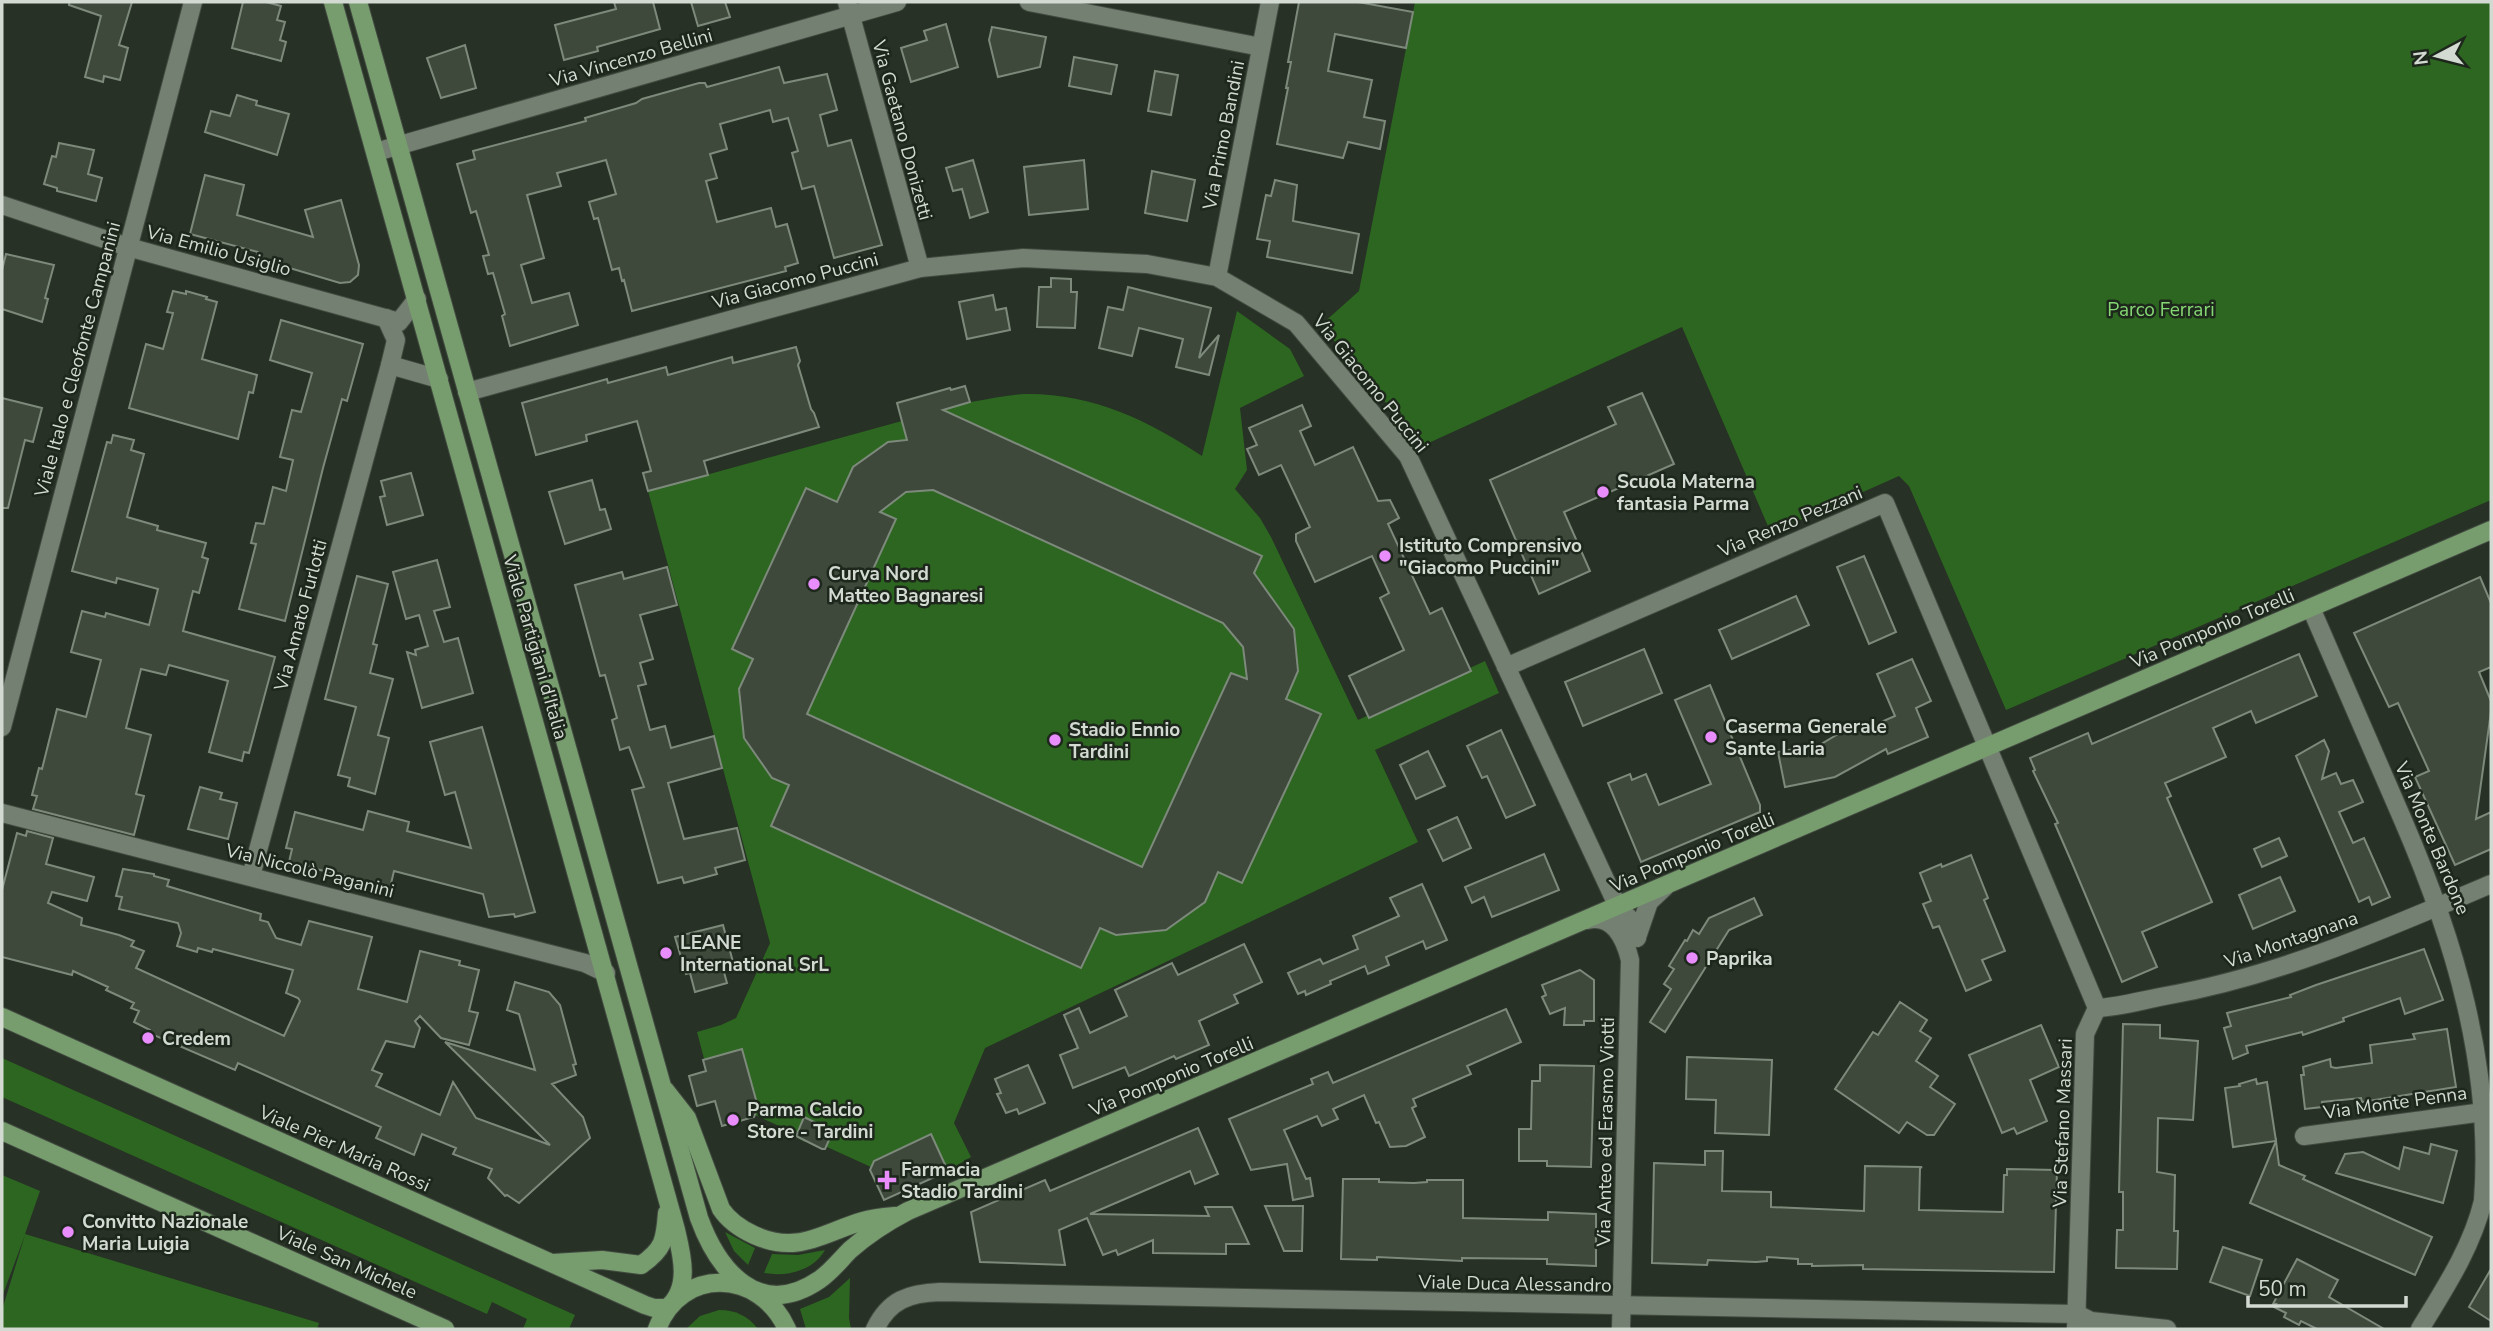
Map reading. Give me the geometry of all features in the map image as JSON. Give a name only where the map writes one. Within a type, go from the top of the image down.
[{"type":"main road","name":"Viale Partigiani d'Italia","points":[[333,2],[680,1245],[682,1285],[657,1329]]},
{"type":"main road","name":"Viale Partigiani d'Italia","points":[[358,2],[693,1197],[707,1238],[725,1268],[776,1308],[787,1329]]},
{"type":"main road","name":"Via Pomponio Torelli","points":[[671,1305],[689,1292],[708,1285],[728,1283],[768,1293],[782,1293],[811,1284],[824,1276],[870,1234],[908,1211],[2491,530]]},
{"type":"main road","name":"Viale Pier Maria Rossi","points":[[2,1017],[550,1264],[648,1306],[663,1309],[671,1305]]},
{"type":"main road","name":"Via Pomponio Torelli","points":[[657,1070],[667,1094],[687,1118],[721,1209],[731,1221],[747,1231],[778,1243],[795,1244],[811,1241],[861,1221],[908,1211]]},
{"type":"main road","name":"Viale San Michele","points":[[2,1131],[445,1329]]},
{"type":"main road","points":[[550,1264],[602,1260],[614,1264],[640,1265],[653,1256],[664,1241],[668,1199]]},
{"type":"street","name":"Viale Italo e Cleofonte Campanini","points":[[2,727],[193,2]]},
{"type":"street","name":"Via Vincenzo Bellini","points":[[376,152],[849,9],[897,2]]},
{"type":"street","points":[[1029,2],[1261,47]]},
{"type":"street","name":"Via Primo Bandini","points":[[1217,277],[1270,2]]},
{"type":"street","name":"Via Gaetano Donizetti","points":[[849,9],[920,268]]},
{"type":"street","name":"Via Emilio Usiglio","points":[[2,205],[128,247],[386,318]]},
{"type":"street","name":"Via Giacomo Puccini","points":[[467,392],[920,268],[1023,258],[1147,264],[1217,277],[1296,323],[1408,456],[1618,907]]},
{"type":"street","points":[[386,318],[399,322],[417,299]]},
{"type":"street","name":"Via Amato Furlotti","points":[[251,876],[390,365],[396,340],[386,318]]},
{"type":"street","points":[[390,365],[439,379]]},
{"type":"street","name":"Via Renzo Pezzani","points":[[1506,667],[1885,503],[1987,748]]},
{"type":"street","name":"Via Monte Bardone","points":[[2311,608],[2440,906],[2484,1041],[2491,1111],[2489,1157],[2479,1214],[2461,1258],[2420,1329]]},
{"type":"street","points":[[1987,748],[2097,1008]]},
{"type":"street","name":"Via Niccolò Paganini","points":[[2,813],[585,963],[606,974]]},
{"type":"street","name":"Via Montagnana","points":[[2097,1008],[2203,990],[2245,979],[2334,948],[2491,884]]},
{"type":"street","name":"Via Anteo ed Erasmo Viotti","points":[[1620,1329],[1630,960],[1649,902],[1669,885]]},
{"type":"street","points":[[1618,907],[1632,921],[1637,938]]},
{"type":"street","name":"Via Anteo ed Erasmo Viotti","points":[[1587,920],[1602,919],[1615,927],[1623,939],[1630,960]]},
{"type":"street","name":"Via Stefano Massari","points":[[2076,1322],[2085,1034],[2097,1008]]},
{"type":"street","name":"Via Monte Penna","points":[[2304,1136],[2491,1111]]},
{"type":"street","name":"Viale Duca Alessandro","points":[[875,1329],[884,1314],[903,1297],[931,1292],[1621,1306],[2091,1321],[2167,1329]]},
{"type":"green space","name":"Parco Ferrari","points":[[1415,2],[2491,2],[2491,500],[2006,710],[1909,486],[1899,476],[1771,533],[1682,327],[1422,446],[1321,325],[1359,291]]},
{"type":"green space","name":"Stadio Ennio Tardini","points":[[1237,311],[1290,349],[1304,376],[1240,408],[1247,470],[1235,489],[1260,518],[1271,537],[1358,720],[1485,661],[1499,693],[1375,750],[1418,842],[985,1048],[954,1123],[971,1157],[948,1171],[931,1134],[874,1160],[871,1167],[827,1147],[822,1149],[806,1140],[805,1142],[798,1138],[797,1134],[755,1115],[724,1125],[721,1123],[697,1032],[736,1018],[770,943],[648,491],[971,402],[1025,394],[1073,398],[1118,411],[1161,431],[1202,456]]},
{"type":"green space","points":[[2,1058],[575,1315],[569,1329],[523,1329],[527,1319],[492,1302],[487,1314],[2,1097]]},
{"type":"green space","name":"Convitto Nazionale Maria Luigia","points":[[2,1175],[40,1191],[25,1234],[319,1323],[317,1329],[2,1329],[2,1310],[25,1235],[2,1297]]},
{"type":"green space","points":[[725,1232],[755,1248],[748,1265],[734,1251]]},
{"type":"green space","points":[[825,1250],[814,1263],[799,1271],[764,1273],[772,1254],[798,1255]]},
{"type":"green space","points":[[850,1278],[851,1329],[806,1329],[800,1309],[829,1297]]},
{"type":"green space","points":[[719,1310],[741,1315],[758,1329],[686,1329],[700,1316]]},
{"type":"building","points":[[69,2],[132,2],[119,45],[128,48],[120,80],[104,76],[103,82],[85,77],[101,16],[69,5]]},
{"type":"building","points":[[243,2],[266,2],[281,6],[277,20],[285,22],[280,40],[286,42],[281,61],[232,48]]},
{"type":"building","points":[[614,2],[653,2],[660,29],[597,47],[598,51],[564,60],[555,25],[616,9]]},
{"type":"building","points":[[691,2],[725,2],[730,17],[698,26]]},
{"type":"building","points":[[1299,2],[1358,2],[1413,12],[1406,48],[1335,34],[1328,71],[1372,80],[1364,117],[1385,121],[1380,149],[1348,142],[1343,158],[1277,144],[1288,88],[1291,62],[1288,62]]},
{"type":"building","points":[[946,24],[958,67],[911,82],[901,48],[927,40],[924,31]]},
{"type":"building","points":[[992,27],[1046,37],[1040,67],[998,77],[989,40]]},
{"type":"building","points":[[465,45],[476,88],[441,98],[427,58]]},
{"type":"building","points":[[1074,57],[1117,65],[1111,94],[1069,86]]},
{"type":"building","points":[[779,67],[784,83],[827,74],[837,110],[820,115],[828,146],[851,140],[882,245],[834,258],[814,186],[802,189],[792,153],[798,151],[788,118],[773,122],[770,110],[720,124],[727,149],[710,154],[717,178],[706,181],[717,222],[771,208],[776,227],[787,224],[798,263],[785,267],[786,271],[632,311],[624,280],[622,281],[619,268],[612,270],[598,218],[594,219],[589,202],[616,194],[606,160],[557,173],[561,186],[527,195],[544,258],[521,265],[532,303],[569,293],[578,325],[510,346],[502,316],[505,314],[493,273],[488,274],[483,256],[489,255],[476,211],[471,213],[457,164],[475,159],[473,151],[586,121],[585,118],[642,99],[699,83],[705,83],[707,87]]},
{"type":"building","points":[[1155,71],[1178,75],[1171,115],[1148,111]]},
{"type":"building","points":[[237,95],[257,101],[256,105],[289,114],[277,155],[205,132],[211,111],[230,116]]},
{"type":"building","points":[[59,143],[94,150],[88,174],[102,178],[96,201],[57,191],[57,188],[44,184],[52,156],[56,157]]},
{"type":"building","points":[[973,160],[988,212],[970,218],[962,189],[953,191],[946,168]]},
{"type":"building","points":[[1084,160],[1088,209],[1029,215],[1024,167]]},
{"type":"building","points":[[1152,171],[1195,180],[1187,221],[1145,213]]},
{"type":"building","points":[[205,175],[244,185],[237,215],[313,237],[305,210],[341,200],[359,265],[358,275],[350,282],[340,283],[256,258],[258,252],[190,234]]},
{"type":"building","points":[[1275,180],[1297,185],[1293,221],[1359,234],[1352,273],[1267,257],[1270,241],[1257,239],[1266,195],[1271,196]]},
{"type":"building","points":[[6,254],[54,265],[42,322],[2,309],[2,270]]},
{"type":"building","points":[[1051,278],[1071,279],[1071,292],[1077,292],[1075,328],[1037,327],[1039,287],[1051,287]]},
{"type":"building","points":[[1128,287],[1211,308],[1199,358],[1219,335],[1209,375],[1176,367],[1183,339],[1139,328],[1132,356],[1099,348],[1108,307],[1123,310]]},
{"type":"building","points":[[173,291],[186,294],[186,291],[217,302],[202,359],[257,375],[253,393],[249,392],[238,439],[129,408],[146,344],[163,349],[173,313],[167,312]]},
{"type":"building","points":[[993,295],[996,310],[1006,308],[1010,330],[967,339],[959,302]]},
{"type":"building","points":[[281,320],[363,344],[347,401],[342,399],[285,621],[239,609],[256,544],[251,543],[256,523],[264,524],[273,487],[286,491],[293,460],[280,457],[292,410],[301,412],[312,373],[270,360]]},
{"type":"building","points":[[796,347],[800,361],[798,365],[819,427],[704,461],[708,475],[648,491],[643,473],[651,471],[637,421],[586,435],[587,441],[536,455],[522,403],[607,379],[608,383],[666,367],[668,375],[732,357],[733,363]]},
{"type":"building","points":[[965,386],[970,402],[943,410],[1262,556],[1254,573],[1294,629],[1298,671],[1286,699],[1321,714],[1242,883],[1218,872],[1205,902],[1166,930],[1116,935],[1100,928],[1081,968],[771,826],[789,785],[772,778],[744,738],[739,689],[753,659],[732,649],[806,488],[837,502],[853,467],[888,442],[907,440],[897,403],[950,388],[951,390]],"holes":[[[933,490],[1223,623],[1243,647],[1247,679],[1231,673],[1142,867],[807,714],[896,519],[880,512],[906,492]]]},
{"type":"building","points":[[1642,393],[1674,464],[1564,512],[1590,571],[1539,594],[1490,480],[1616,424],[1608,407]]},
{"type":"building","points":[[2,398],[42,408],[33,442],[25,440],[8,508],[2,508]]},
{"type":"building","name":"Istituto Comprensivo \"Giacomo Puccini\"","points":[[1302,405],[1311,426],[1300,431],[1315,465],[1353,447],[1378,501],[1390,500],[1399,518],[1388,524],[1430,614],[1442,608],[1471,671],[1369,718],[1349,676],[1404,650],[1380,598],[1389,593],[1372,556],[1315,582],[1296,541],[1296,534],[1310,527],[1281,465],[1259,475],[1247,449],[1257,445],[1249,428]]},
{"type":"building","points":[[113,435],[134,440],[131,450],[144,454],[127,517],[158,526],[157,530],[206,543],[202,557],[208,559],[199,593],[193,591],[183,631],[275,657],[249,753],[244,752],[242,761],[209,752],[228,681],[169,665],[166,675],[141,669],[126,728],[151,735],[136,794],[144,796],[134,835],[33,809],[37,796],[32,795],[39,768],[42,769],[57,709],[86,717],[101,660],[71,652],[82,611],[105,617],[106,613],[149,625],[158,589],[117,578],[116,583],[72,571],[107,442],[111,443]]},
{"type":"building","points":[[411,473],[423,515],[387,525],[380,497],[385,496],[381,481]]},
{"type":"building","points":[[592,480],[600,510],[605,509],[611,529],[565,544],[549,492]]},
{"type":"building","points":[[1864,556],[1896,632],[1869,644],[1837,567]]},
{"type":"building","points":[[437,560],[450,607],[434,611],[444,642],[458,638],[473,693],[422,708],[407,652],[416,655],[415,650],[428,646],[419,615],[406,619],[393,572]]},
{"type":"building","points":[[667,567],[677,605],[640,615],[653,659],[640,663],[646,684],[638,686],[650,730],[665,726],[671,748],[714,736],[722,768],[668,783],[684,839],[737,828],[745,860],[715,868],[717,874],[684,883],[682,877],[658,883],[632,790],[644,787],[629,747],[620,750],[612,720],[617,718],[605,675],[600,676],[575,585],[622,572],[624,579]]},
{"type":"building","points":[[357,576],[388,584],[373,644],[377,645],[370,673],[393,679],[378,735],[389,738],[375,794],[348,786],[350,778],[338,775],[356,707],[325,699]]},
{"type":"building","points":[[2480,577],[2491,603],[2491,667],[2479,672],[2491,701],[2491,712],[2476,819],[2491,812],[2491,849],[2455,865],[2415,777],[2429,771],[2398,703],[2389,707],[2354,633]]},
{"type":"building","points":[[1796,596],[1809,625],[1732,659],[1719,630]]},
{"type":"building","points":[[1644,649],[1662,693],[1583,726],[1565,682]]},
{"type":"building","points":[[2299,654],[2317,696],[2256,723],[2251,711],[2213,728],[2226,757],[2165,783],[2171,796],[2167,798],[2212,902],[2142,932],[2157,967],[2122,982],[2055,824],[2058,823],[2033,771],[2035,770],[2030,758],[2088,733],[2092,744]]},
{"type":"building","points":[[1912,659],[1931,701],[1916,708],[1928,737],[1888,754],[1886,749],[1835,777],[1785,787],[1778,752],[1821,744],[1850,727],[1854,734],[1895,716],[1877,674]]},
{"type":"building","name":"Caserma Generale Sante Laria","points":[[1710,685],[1760,805],[1760,812],[1641,862],[1608,783],[1630,774],[1632,780],[1646,774],[1659,805],[1711,784],[1675,700]]},
{"type":"building","points":[[482,727],[535,912],[515,917],[514,914],[489,917],[483,894],[394,871],[390,888],[289,862],[292,849],[286,848],[295,812],[363,830],[368,811],[409,822],[407,831],[471,848],[455,792],[445,795],[430,742]]},
{"type":"building","points":[[1501,730],[1535,805],[1506,818],[1487,776],[1482,778],[1467,746]]},
{"type":"building","points":[[2324,740],[2329,751],[2322,779],[2336,773],[2341,784],[2353,780],[2363,802],[2339,812],[2353,843],[2364,838],[2390,897],[2372,905],[2369,897],[2359,902],[2296,756]]},
{"type":"building","points":[[1428,751],[1445,786],[1416,799],[1400,765]]},
{"type":"building","points":[[200,787],[222,793],[220,799],[237,803],[228,839],[188,829]]},
{"type":"building","points":[[1457,817],[1471,848],[1443,861],[1428,830]]},
{"type":"building","points":[[27,831],[53,838],[46,864],[94,877],[87,901],[52,892],[48,903],[82,918],[81,925],[134,941],[131,946],[144,951],[136,968],[284,1036],[300,1001],[286,993],[293,970],[213,949],[212,952],[198,948],[197,952],[177,946],[181,933],[178,923],[119,909],[122,897],[116,896],[123,869],[154,874],[169,880],[167,886],[261,914],[260,920],[268,922],[276,938],[301,945],[309,921],[372,937],[358,989],[407,1002],[420,951],[460,961],[459,965],[479,970],[469,1011],[478,1013],[469,1045],[441,1038],[420,1016],[415,1021],[420,1028],[414,1047],[386,1041],[372,1070],[382,1074],[376,1086],[440,1115],[453,1082],[476,1118],[550,1145],[445,1042],[535,1070],[519,1014],[507,1010],[515,982],[549,992],[560,1005],[576,1064],[573,1065],[576,1075],[552,1084],[583,1117],[590,1138],[519,1203],[505,1196],[488,1178],[492,1169],[453,1154],[456,1148],[422,1134],[414,1155],[376,1138],[381,1127],[238,1063],[235,1070],[149,1033],[150,1030],[134,1022],[139,1011],[131,1008],[134,1003],[106,990],[108,987],[73,971],[72,975],[2,957],[2,890],[17,833],[26,836]]},
{"type":"building","points":[[2279,838],[2287,856],[2262,867],[2254,849]]},
{"type":"building","points":[[1544,854],[1559,890],[1492,917],[1484,897],[1472,903],[1465,887]]},
{"type":"building","points":[[1971,855],[1988,898],[1984,900],[2005,951],[1982,960],[1991,980],[1966,991],[1939,926],[1933,928],[1923,904],[1931,901],[1920,873]]},
{"type":"building","points":[[2280,877],[2295,911],[2253,929],[2239,895]]},
{"type":"building","points":[[1422,884],[1447,940],[1426,949],[1423,941],[1386,957],[1389,965],[1368,974],[1365,966],[1306,995],[1305,991],[1298,994],[1288,973],[1320,959],[1323,964],[1358,949],[1353,936],[1399,916],[1390,898]]},
{"type":"building","name":"Paprika","points":[[1754,898],[1762,915],[1729,930],[1665,1032],[1650,1022],[1671,989],[1664,984],[1674,969],[1669,966],[1693,930],[1699,934],[1709,918]]},
{"type":"building","points":[[723,925],[733,962],[722,965],[727,983],[695,992],[690,973],[686,974],[675,937]]},
{"type":"building","points":[[1244,944],[1262,982],[1234,995],[1238,1003],[1199,1021],[1209,1045],[1176,1059],[1174,1056],[1129,1076],[1125,1067],[1073,1088],[1060,1055],[1078,1048],[1064,1015],[1079,1008],[1090,1033],[1127,1016],[1115,990],[1172,963],[1178,975]]},
{"type":"building","points":[[2424,949],[2443,1000],[2405,1014],[2400,998],[2303,1035],[2302,1032],[2246,1046],[2248,1053],[2233,1059],[2224,1028],[2231,1026],[2227,1013],[2291,997],[2290,995],[2316,985]]},
{"type":"building","points":[[1580,970],[1594,980],[1594,1021],[1584,1021],[1584,1025],[1564,1025],[1565,1008],[1550,1014],[1542,997],[1546,995],[1542,985]]},
{"type":"building","points":[[1900,1002],[1927,1020],[1920,1031],[1931,1038],[1916,1061],[1938,1076],[1930,1087],[1955,1104],[1934,1135],[1927,1135],[1907,1122],[1899,1133],[1835,1089],[1873,1032],[1878,1035]]},
{"type":"building","points":[[1506,1009],[1521,1042],[1467,1066],[1471,1074],[1413,1099],[1416,1106],[1412,1108],[1425,1137],[1406,1146],[1390,1147],[1364,1095],[1333,1109],[1338,1119],[1322,1126],[1317,1116],[1284,1130],[1306,1179],[1310,1178],[1313,1196],[1293,1200],[1287,1164],[1251,1170],[1229,1119],[1313,1084],[1311,1079],[1328,1072],[1333,1083]]},
{"type":"building","points":[[2123,1024],[2160,1025],[2160,1038],[2198,1041],[2193,1120],[2158,1118],[2157,1172],[2175,1175],[2174,1231],[2178,1231],[2177,1269],[2116,1268],[2117,1230],[2123,1230],[2123,1192],[2119,1192]]},
{"type":"building","points":[[2041,1025],[2059,1067],[2030,1080],[2047,1121],[2017,1134],[2014,1128],[2002,1133],[1969,1055]]},
{"type":"building","points":[[2447,1029],[2456,1087],[2362,1102],[2361,1098],[2322,1102],[2322,1107],[2305,1109],[2301,1075],[2304,1075],[2303,1067],[2330,1059],[2331,1067],[2336,1068],[2372,1063],[2370,1045],[2415,1039],[2413,1034]]},
{"type":"building","points":[[742,1049],[758,1107],[754,1117],[722,1126],[715,1101],[697,1106],[689,1076],[706,1071],[703,1060]]},
{"type":"building","points":[[1687,1057],[1772,1060],[1769,1135],[1715,1133],[1716,1100],[1686,1099]]},
{"type":"building","points":[[1028,1065],[1045,1103],[1019,1114],[1017,1109],[1006,1113],[997,1094],[1001,1093],[995,1079]]},
{"type":"building","points":[[1540,1065],[1594,1066],[1591,1167],[1547,1166],[1547,1161],[1519,1161],[1519,1129],[1531,1129],[1532,1081],[1540,1081]]},
{"type":"building","points":[[2256,1079],[2257,1084],[2267,1082],[2276,1141],[2233,1147],[2225,1088],[2240,1086],[2239,1084]]},
{"type":"building","points":[[804,1117],[833,1131],[825,1149],[796,1136]]},
{"type":"building","points":[[1198,1128],[1218,1174],[1195,1184],[1190,1171],[1090,1214],[1209,1216],[1205,1207],[1232,1207],[1249,1244],[1226,1244],[1226,1254],[1153,1253],[1153,1240],[1118,1255],[1116,1250],[1103,1255],[1087,1218],[1059,1230],[1065,1265],[980,1262],[971,1212],[1045,1180],[1050,1191]]},
{"type":"building","points":[[931,1134],[948,1171],[884,1200],[870,1170],[874,1161]]},
{"type":"building","points":[[2276,1141],[2279,1165],[2305,1176],[2303,1179],[2432,1237],[2415,1275],[2250,1203]]},
{"type":"building","points":[[2431,1144],[2457,1151],[2443,1203],[2336,1173],[2345,1154],[2363,1152],[2399,1169],[2404,1147],[2429,1154]]},
{"type":"building","points":[[1705,1151],[1723,1151],[1722,1191],[1771,1192],[1771,1207],[1864,1211],[1865,1166],[1922,1167],[1919,1210],[2003,1212],[2004,1175],[2007,1175],[2007,1169],[2057,1170],[2054,1272],[1863,1269],[1863,1265],[1812,1266],[1798,1264],[1798,1259],[1767,1257],[1767,1261],[1756,1262],[1708,1260],[1707,1265],[1652,1263],[1654,1163],[1705,1165]]},
{"type":"building","points":[[1343,1179],[1414,1183],[1427,1180],[1463,1180],[1463,1218],[1548,1220],[1548,1212],[1596,1214],[1596,1266],[1547,1264],[1547,1259],[1341,1259]]},
{"type":"building","points":[[1265,1206],[1303,1206],[1302,1251],[1284,1251]]},
{"type":"building","points":[[2223,1247],[2262,1260],[2250,1296],[2210,1282]]},
{"type":"building","points":[[2297,1259],[2338,1280],[2329,1297],[2384,1329],[2317,1329],[2301,1321],[2299,1325],[2284,1317],[2286,1313],[2273,1304]]},
{"type":"building","points":[[2491,1269],[2491,1321],[2469,1307]]},
{"type":"place","name":"Scuola Materna fantasia Parma","points":[[1603,492]]},
{"type":"place","name":"Istituto Comprensivo \"Giacomo Puccini\"","points":[[1385,556]]},
{"type":"place","name":"Curva Nord Matteo Bagnaresi","points":[[814,584]]},
{"type":"place","name":"Caserma Generale Sante Laria","points":[[1711,737]]},
{"type":"place","name":"Stadio Ennio Tardini","points":[[1055,740]]},
{"type":"place","name":"LEANE International SrL","points":[[666,953]]},
{"type":"place","name":"Paprika","points":[[1692,958]]},
{"type":"place","name":"Credem","points":[[148,1038]]},
{"type":"place","name":"Parma Calcio Store - Tardini","points":[[733,1120]]},
{"type":"place","name":"Farmacia Stadio Tardini","points":[[887,1180]]},
{"type":"place","name":"Convitto Nazionale Maria Luigia","points":[[68,1232]]}]
